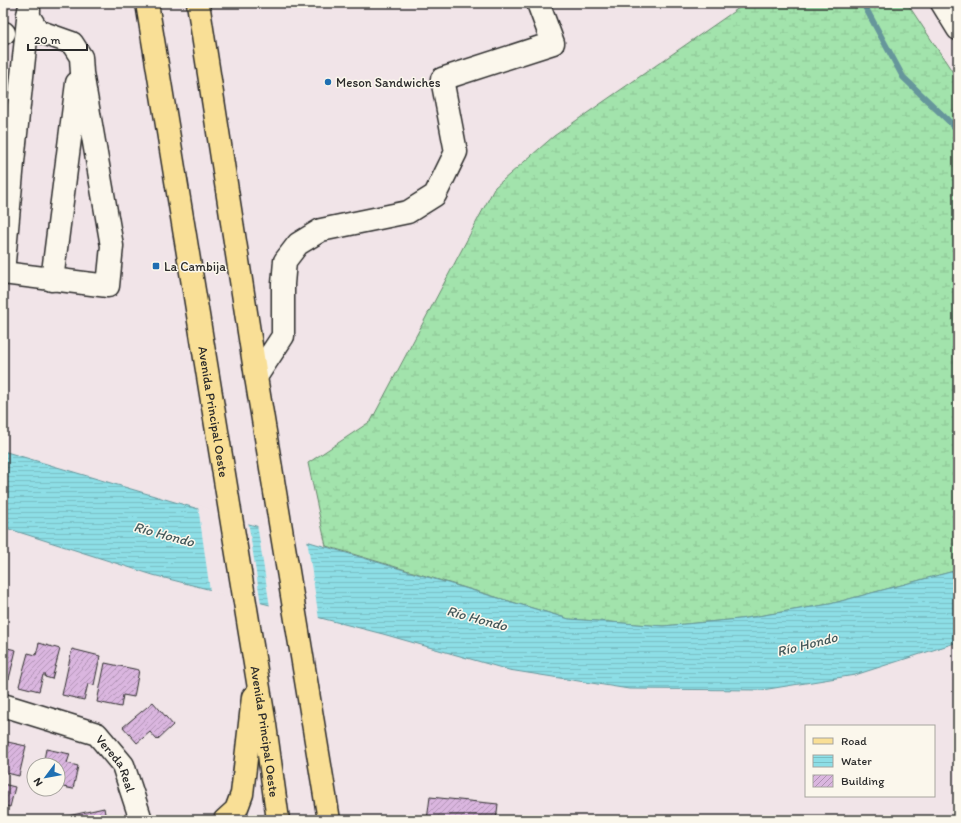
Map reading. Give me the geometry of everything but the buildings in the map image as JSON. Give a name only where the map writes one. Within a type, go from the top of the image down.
[{"type":"main road","name":"Avenida Principal Oeste","points":[[147,3],[265,725],[278,820]]},
{"type":"main road","points":[[198,3],[256,377],[328,820]]},
{"type":"main road","points":[[226,820],[236,810],[242,794],[256,670]]},
{"type":"street","points":[[256,377],[283,336],[283,284],[285,261],[298,244],[321,230],[408,212],[435,195],[456,152],[442,79],[553,43],[538,3]]},
{"type":"street","points":[[942,3],[958,28]]},
{"type":"street","points":[[29,9],[38,31],[72,43],[81,57],[82,74],[112,246],[108,286],[3,274],[8,161],[29,9]]},
{"type":"street","points":[[52,280],[76,84],[82,74]]},
{"type":"street","name":"Vereda Real","points":[[3,705],[97,734],[123,765],[141,820]]},
{"type":"green space","points":[[746,3],[907,3],[958,80],[958,570],[830,604],[740,619],[663,626],[569,619],[326,546],[308,463],[371,421],[495,187],[554,136]]},
{"type":"water","name":"Río Hondo","points":[[3,451],[569,619],[663,626],[740,619],[830,604],[958,570],[958,642],[855,675],[762,690],[629,689],[509,670],[383,634],[153,575],[3,527]]},
{"type":"pier","points":[[198,506],[248,521],[261,604],[210,591]]},
{"type":"pier","points":[[257,524],[307,539],[319,619],[270,607]]},
{"type":"waterway","points":[[863,3],[903,77],[958,130]]},
{"type":"place","name":"Meson Sandwiches","points":[[328,82]]},
{"type":"place","name":"La Cambija","points":[[156,266]]}]
